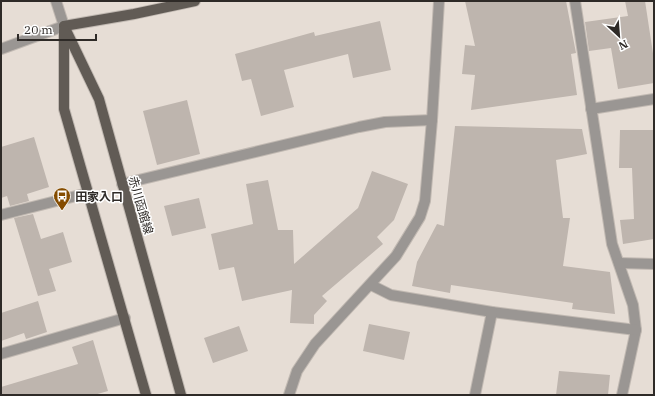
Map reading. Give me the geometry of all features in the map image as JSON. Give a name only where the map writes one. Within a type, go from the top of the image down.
[{"type":"main road","points":[[146,395],[64,109],[64,26],[134,14],[195,1]]},
{"type":"main road","name":"赤川函館線","points":[[64,26],[98,99],[181,395]]},
{"type":"street","points":[[1,49],[64,26],[56,1]]},
{"type":"street","points":[[289,395],[297,371],[315,344],[371,285],[396,256],[420,217],[425,201],[432,120],[439,1]]},
{"type":"street","points":[[575,1],[612,244],[620,263],[633,304],[636,330],[622,395]]},
{"type":"street","points":[[591,109],[654,99]]},
{"type":"street","points":[[122,184],[358,126],[385,122],[432,120]]},
{"type":"street","points":[[1,215],[88,193]]},
{"type":"street","points":[[620,263],[654,264]]},
{"type":"street","points":[[371,285],[390,295],[492,312],[636,330]]},
{"type":"street","points":[[475,395],[492,312]]},
{"type":"street","points":[[1,354],[125,318]]},
{"type":"building","points":[[465,1],[566,1],[576,53],[571,54],[577,95],[471,110],[475,75],[462,74],[465,45],[475,46]]},
{"type":"building","points":[[625,1],[645,1],[654,60],[654,83],[618,89],[611,48],[589,51],[585,22],[628,16]]},
{"type":"building","points":[[380,21],[391,70],[353,78],[348,54],[284,70],[294,107],[261,116],[251,79],[242,81],[235,54],[314,32],[315,36]]},
{"type":"building","points":[[187,100],[200,154],[157,165],[143,111]]},
{"type":"building","points":[[455,126],[582,129],[587,154],[556,160],[563,218],[570,218],[563,266],[610,272],[615,314],[572,309],[573,303],[451,285],[450,293],[412,286],[417,262],[437,224],[444,226]]},
{"type":"building","points":[[620,130],[654,130],[654,239],[623,244],[620,220],[634,219],[632,168],[619,168]]},
{"type":"building","points":[[34,137],[49,187],[27,194],[29,201],[10,206],[7,196],[1,198],[1,147]]},
{"type":"building","points":[[372,171],[408,184],[394,220],[377,237],[383,244],[322,296],[327,301],[314,315],[314,324],[290,323],[292,290],[242,301],[234,267],[219,270],[211,234],[253,224],[246,184],[268,180],[278,230],[293,230],[294,264],[358,208]]},
{"type":"building","points":[[199,198],[206,228],[172,236],[164,206]]},
{"type":"building","points":[[33,214],[41,239],[63,232],[72,262],[49,269],[56,291],[38,296],[14,218]]},
{"type":"building","points":[[38,301],[47,332],[26,339],[24,333],[1,341],[1,313]]},
{"type":"building","points":[[369,324],[410,332],[404,360],[363,351]]},
{"type":"building","points":[[239,326],[248,351],[213,363],[204,338]]},
{"type":"building","points":[[93,340],[108,391],[94,395],[1,395],[1,387],[78,364],[72,347]]},
{"type":"building","points":[[559,371],[610,375],[608,395],[556,395]]},
{"type":"place","name":"田家入口","points":[[62,211]]}]
